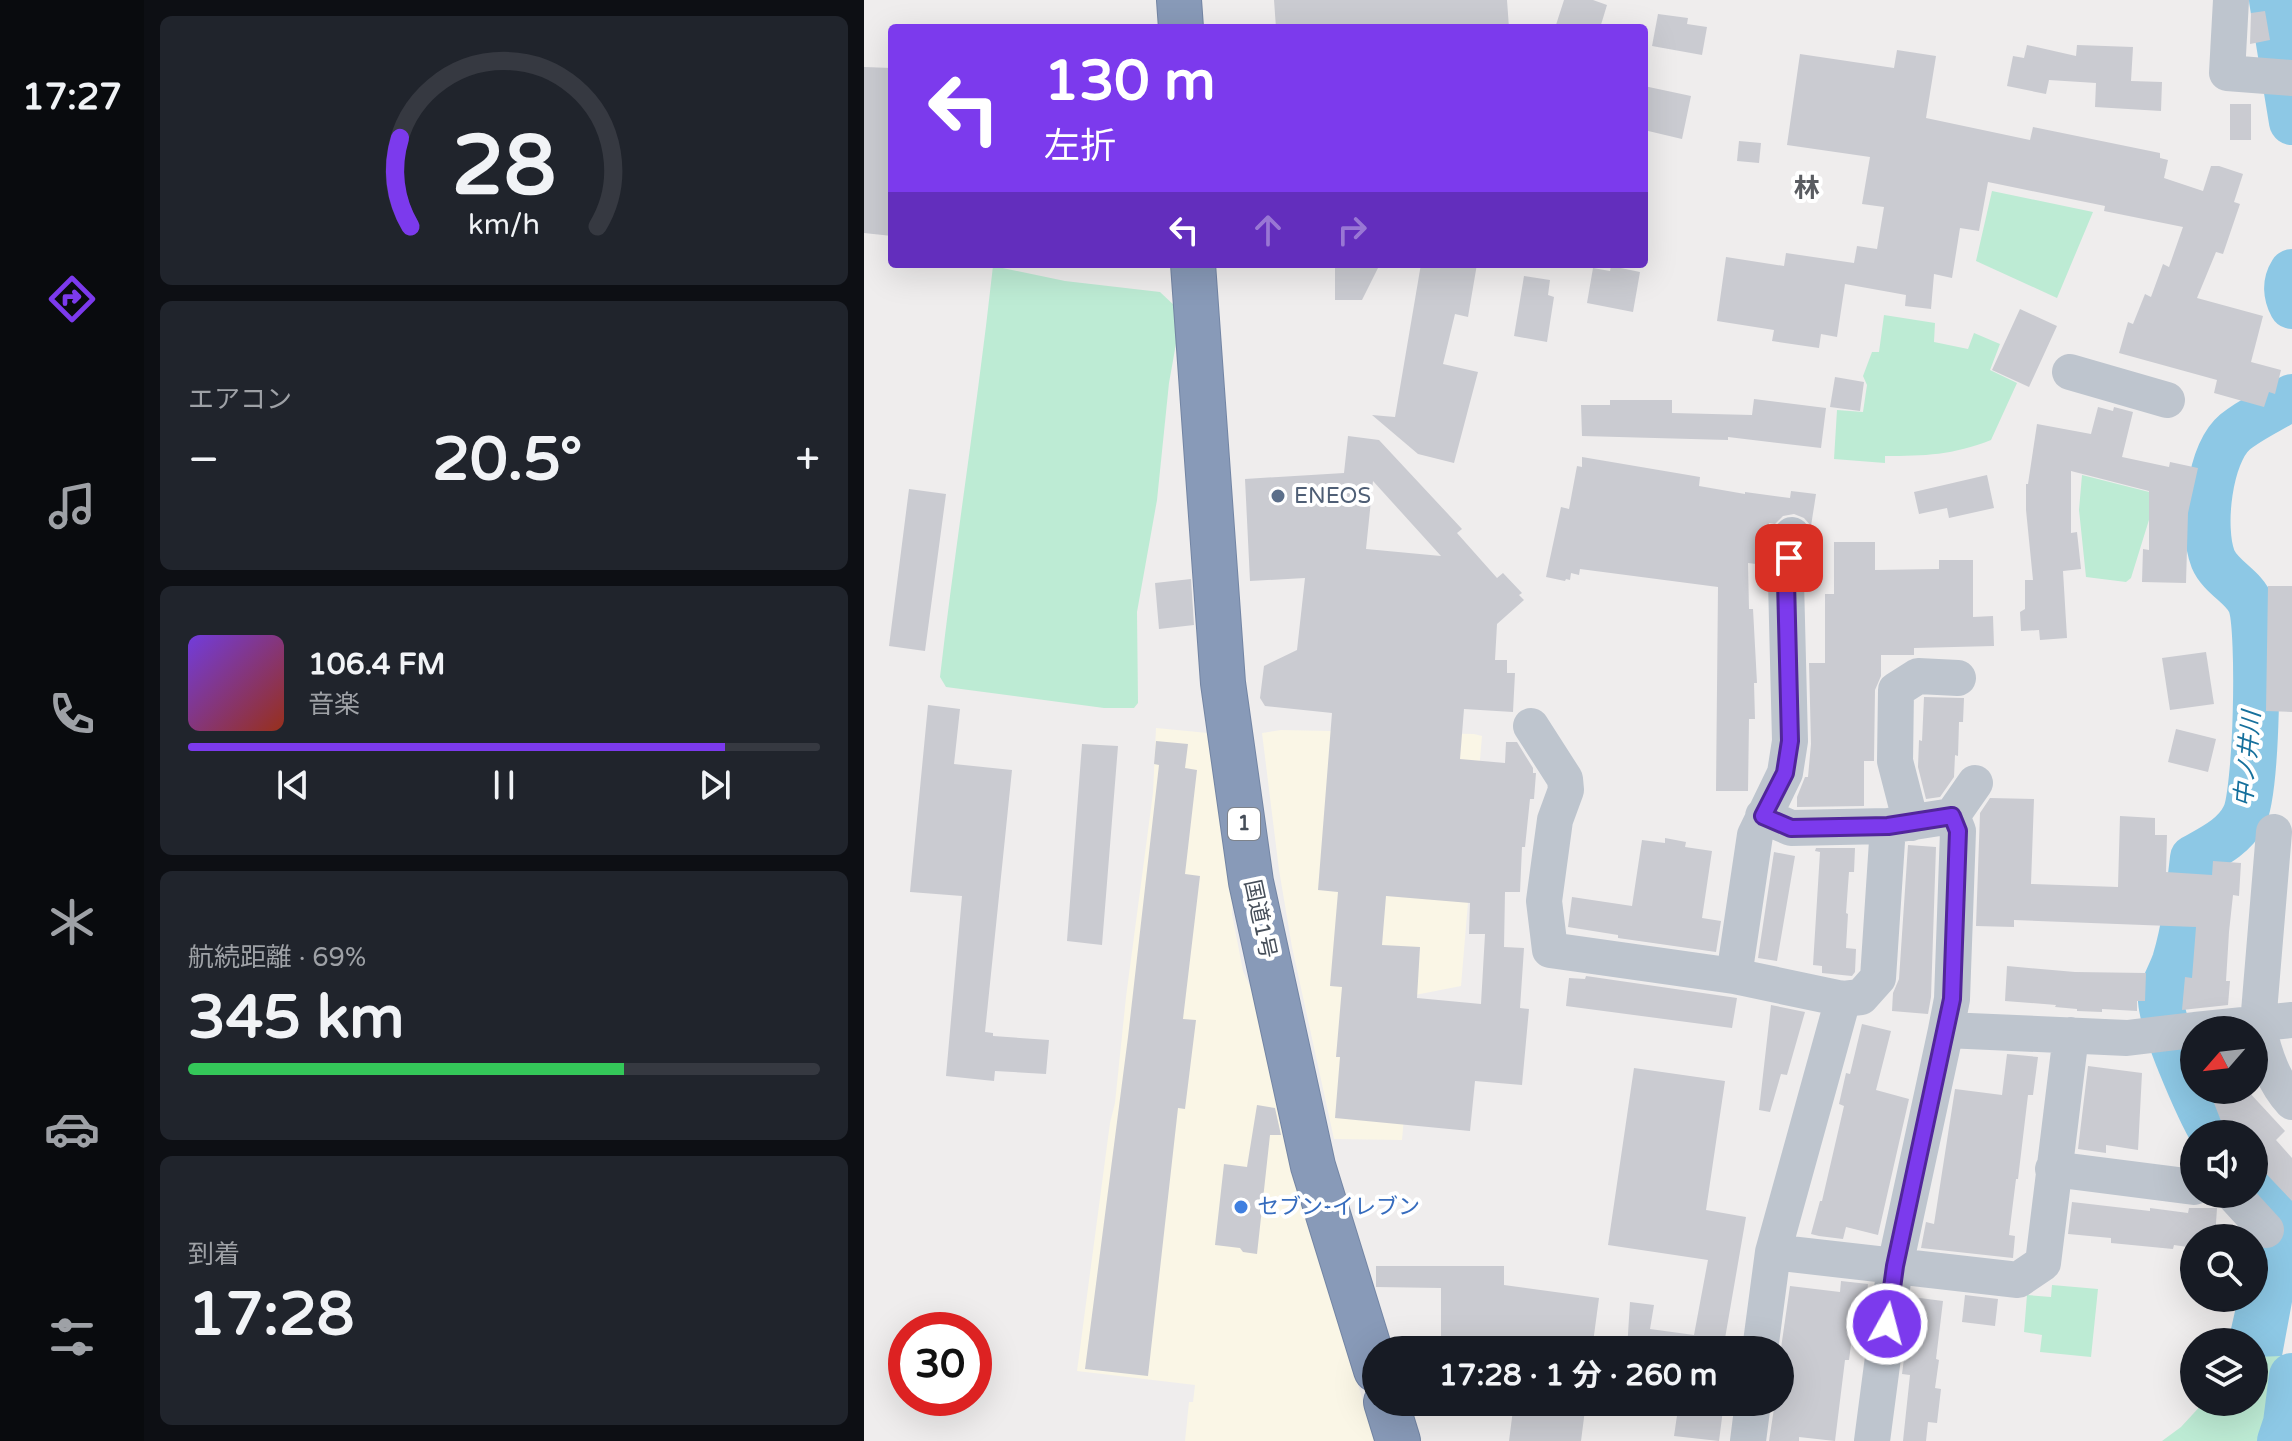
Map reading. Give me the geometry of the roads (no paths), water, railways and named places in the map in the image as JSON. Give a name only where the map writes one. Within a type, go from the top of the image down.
[{"type":"highway","points":[[1179,0],[1181,24]]},
{"type":"highway","name":"国道1号","points":[[1193,268],[1223,683],[1251,882],[1313,1166],[1366,1336]]},
{"type":"highway","points":[[1390,1416],[1398,1441]]},
{"type":"street","points":[[2231,0],[2227,73],[2284,78]]},
{"type":"street","points":[[2070,372],[2167,400]]},
{"type":"street","points":[[1734,976],[1755,835],[1785,773],[1790,741],[1786,581],[1792,535]]},
{"type":"street","points":[[1531,726],[1565,779],[1566,790],[1555,820],[1544,901],[1550,950],[1734,976],[1843,999],[1861,997],[1878,978],[1900,824],[1895,761],[1896,690],[1918,676],[1958,678]]},
{"type":"street","points":[[1763,816],[1791,828],[1900,824],[1952,816],[1975,783]]},
{"type":"street","points":[[1872,1441],[1895,1266],[1952,999],[1958,831],[1952,816]]},
{"type":"street","points":[[2274,832],[2275,1022],[2262,1048],[2282,1091],[2292,1102]]},
{"type":"street","points":[[1762,1336],[1773,1252],[1843,999]]},
{"type":"street","points":[[1946,1030],[2127,1038],[2180,1032]]},
{"type":"street","points":[[1773,1252],[2018,1280],[2043,1263],[2071,1035]]},
{"type":"street","points":[[2053,1169],[2180,1185]]},
{"type":"street","points":[[2246,1208],[2260,1224]]},
{"type":"street","points":[[1748,1441],[1751,1416]]},
{"type":"water","points":[[2282,1225],[2292,1234],[2292,1302],[2282,1356],[2268,1356],[2268,1328],[2231,1328],[2235,1312],[2268,1312],[2268,1238]]},
{"type":"waterway","name":"中ノ井川","points":[[2272,0],[2292,122]]},
{"type":"waterway","name":"中ノ井川","points":[[2292,272],[2287,289],[2292,306]]},
{"type":"waterway","name":"中ノ井川","points":[[2206,1120],[2172,1043],[2161,996],[2181,936],[2193,858],[2222,841],[2244,817],[2252,778],[2256,712],[2256,646],[2251,605],[2213,559],[2208,529],[2210,492],[2219,457],[2235,432],[2292,397]]},
{"type":"waterway","name":"中ノ井川","points":[[2268,1199],[2292,1221]]},
{"type":"waterway","name":"中ノ井川","points":[[2280,1441],[2286,1423],[2292,1376]]},
{"type":"place","name":"ENEOS","points":[[1278,496]]},
{"type":"place","name":"セブン-イレブン","points":[[1241,1207]]},
{"type":"district","name":"林","points":[[1807,188]]}]
